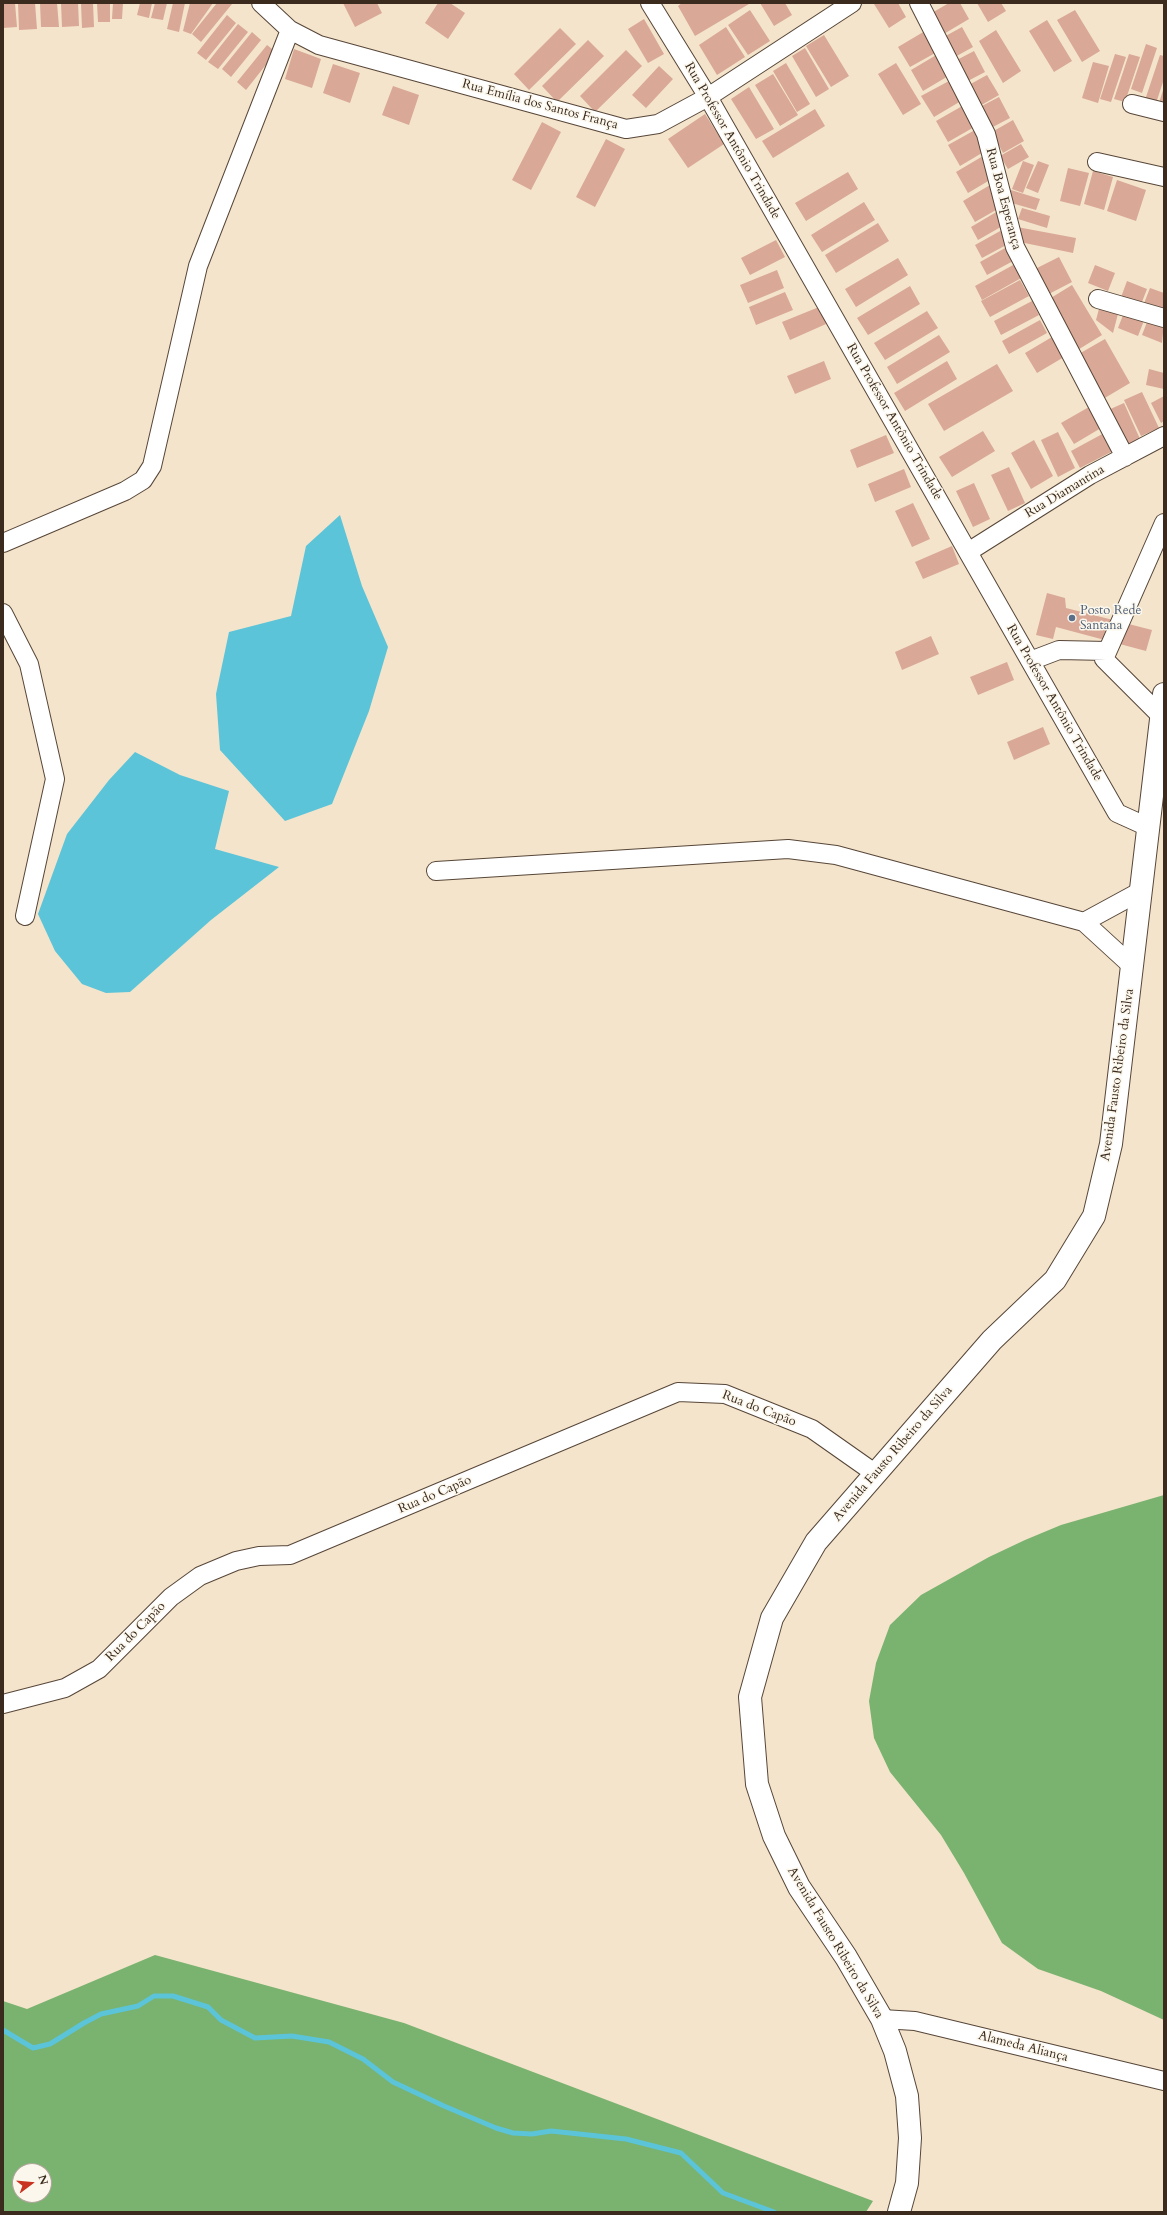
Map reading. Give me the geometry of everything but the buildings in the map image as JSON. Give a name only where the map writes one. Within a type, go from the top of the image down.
[{"type":"main road","name":"Avenida Fausto Ribeiro da Silva","points":[[899,2212],[907,2183],[910,2145],[907,2096],[895,2051],[882,2019],[846,1957],[799,1887],[774,1836],[757,1784],[750,1697],[772,1618],[816,1542],[992,1340],[1055,1280],[1094,1216],[1111,1144],[1148,827],[1161,742],[1161,716],[1164,694]]},
{"type":"street","name":"Rua Emília dos Santos França","points":[[261,3],[290,30],[319,45],[626,128],[658,124],[708,97],[852,3]]},
{"type":"street","name":"Rua Professor Antônio Trindade","points":[[650,3],[708,97],[1117,813],[1148,827]]},
{"type":"street","name":"Rua Boa Esperança","points":[[919,3],[986,134],[1015,247],[1124,457]]},
{"type":"street","points":[[3,543],[126,491],[143,480],[152,466],[198,266],[290,30]]},
{"type":"street","points":[[1132,104],[1164,112]]},
{"type":"street","points":[[1097,162],[1164,177]]},
{"type":"street","points":[[1098,298],[1164,318]]},
{"type":"street","name":"Rua Diamantina","points":[[968,552],[1090,475],[1164,436]]},
{"type":"street","points":[[1161,716],[1104,659],[1164,523]]},
{"type":"street","points":[[3,613],[29,664],[55,779],[25,916]]},
{"type":"street","points":[[1030,661],[1058,650],[1107,651]]},
{"type":"street","points":[[436,871],[788,849],[836,855],[1084,922],[1132,966]]},
{"type":"street","points":[[1084,922],[1141,891]]},
{"type":"street","name":"Rua do Capão","points":[[7,1703],[65,1688],[98,1669],[171,1597],[200,1576],[236,1561],[259,1556],[290,1555],[678,1392],[725,1394],[812,1429],[876,1474]]},
{"type":"street","name":"Alameda Aliança","points":[[882,2019],[915,2020],[1164,2081]]},
{"type":"green space","points":[[1164,1495],[1164,2020],[1101,1991],[1038,1969],[1002,1943],[964,1873],[941,1835],[890,1772],[874,1738],[869,1701],[876,1663],[890,1625],[921,1595],[989,1557],[1061,1525]]},
{"type":"green space","points":[[155,1955],[404,2023],[873,2201],[866,2212],[3,2212],[3,2001],[27,2009]]},
{"type":"water","points":[[340,515],[362,586],[388,647],[369,711],[332,804],[285,821],[220,750],[216,694],[229,632],[291,616],[306,546]]},
{"type":"water","points":[[135,752],[180,775],[229,791],[215,849],[279,867],[211,920],[130,992],[106,993],[82,984],[55,951],[38,914],[67,834],[109,780]]},
{"type":"waterway","points":[[3,2030],[33,2048],[50,2044],[101,2014],[138,2006],[154,1996],[173,1996],[208,2007],[221,2020],[255,2038],[292,2036],[329,2042],[363,2059],[393,2082],[496,2128],[513,2133],[532,2134],[551,2131],[626,2139],[681,2153],[723,2193],[774,2212]]},
{"type":"place","name":"Posto Rede Santana","points":[[1072,618]]}]
